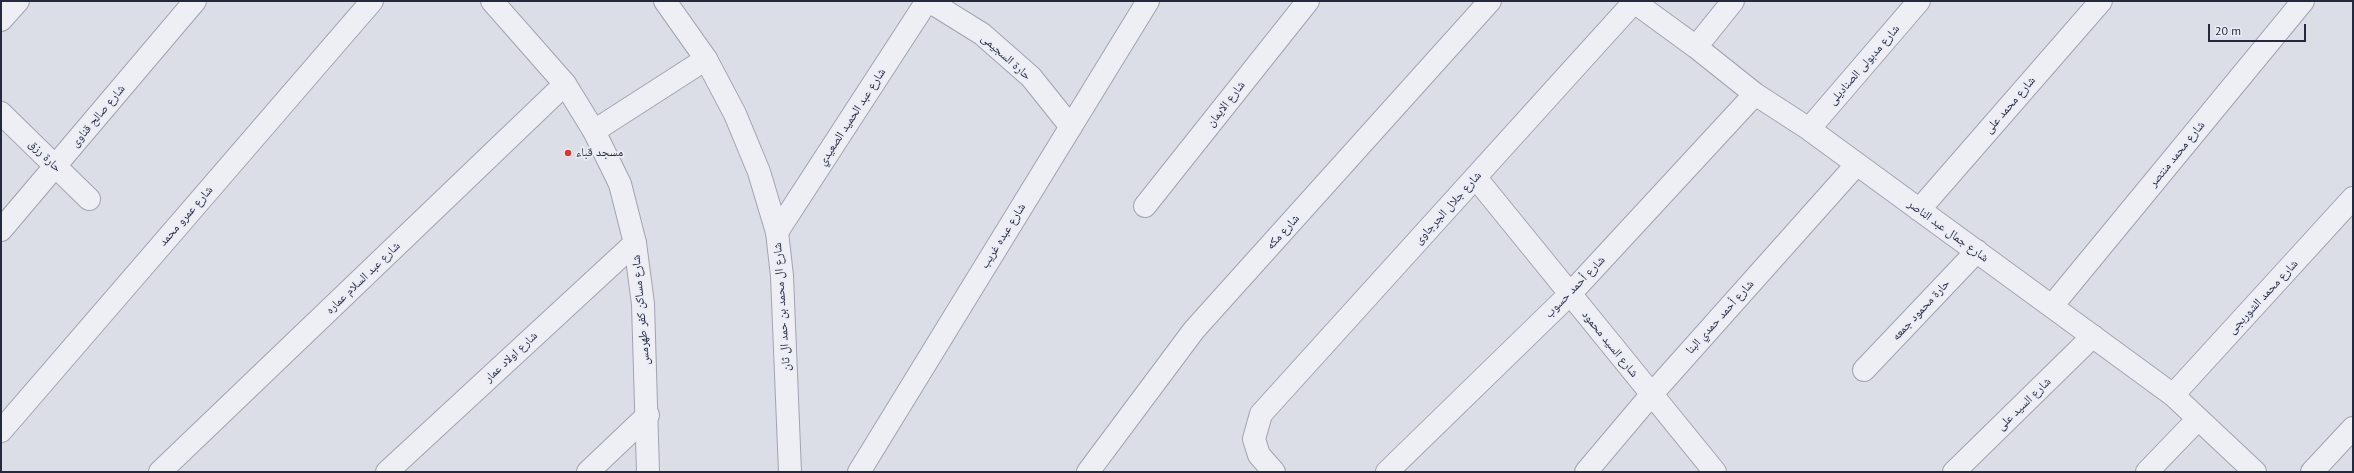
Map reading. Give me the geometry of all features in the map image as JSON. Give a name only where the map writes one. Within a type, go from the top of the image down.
[{"type":"street","points":[[1,20],[18,1]]},
{"type":"street","name":"شارع صالح قناوى","points":[[1,230],[195,1]]},
{"type":"street","name":"شارع عمرو محمد","points":[[1,431],[372,1]]},
{"type":"street","name":"شارع مساكن كفر طهرمس","points":[[492,1],[565,84],[594,131],[620,184],[635,243],[643,304],[648,415],[648,472]]},
{"type":"street","name":"حارة السجيمى","points":[[928,1],[982,34],[1020,67],[1071,127]]},
{"type":"street","name":"شارع عبد الحميد الصعيدي","points":[[776,232],[928,1]]},
{"type":"street","name":"شارع عبده غريب","points":[[859,472],[1148,1]]},
{"type":"street","name":"شارع الايمان","points":[[1144,206],[1308,1]]},
{"type":"street","name":"شارع مكه","points":[[1088,472],[1194,330],[1490,1]]},
{"type":"street","name":"شارع جمال عبد الناصر","points":[[1634,1],[1696,47],[1755,94],[1809,129],[2173,395],[2255,472]]},
{"type":"street","name":"شارع جلال الجرجاوى","points":[[1274,472],[1260,455],[1254,439],[1261,414],[1476,178],[1634,1]]},
{"type":"street","points":[[1696,47],[1733,1]]},
{"type":"street","name":"شارع مدبولى الصناديلى","points":[[1809,129],[1919,1]]},
{"type":"street","name":"شارع محمد على","points":[[1919,210],[2101,1]]},
{"type":"street","name":"شارع محمد منتصر","points":[[2052,306],[2303,1]]},
{"type":"street","name":"شارع ال محمد بن حمد ال ثان","points":[[671,3],[706,59],[735,114],[759,172],[776,232],[782,276],[790,472]]},
{"type":"street","points":[[594,131],[706,59]]},
{"type":"street","name":"شارع عبد السلام عماره","points":[[160,472],[565,84]]},
{"type":"street","name":"شارع أحمد حسوب","points":[[1387,472],[1570,294],[1755,94]]},
{"type":"street","name":"حارة رزق","points":[[1,113],[89,199]]},
{"type":"street","name":"شارع أحمد حمدي البنا","points":[[1586,472],[1651,395],[1857,164]]},
{"type":"street","name":"شارع السيد محمود","points":[[1476,178],[1714,472]]},
{"type":"street","name":"شارع محمد الشوربجى","points":[[2173,395],[2353,198]]},
{"type":"street","name":"شارع اولاد عمار","points":[[387,472],[635,243]]},
{"type":"street","name":"حارة محمود جمعه","points":[[1864,370],[1977,251]]},
{"type":"street","name":"شارع السيد على","points":[[1954,472],[2093,336]]},
{"type":"street","points":[[588,472],[648,415]]},
{"type":"street","points":[[2148,472],[2198,419]]},
{"type":"street","points":[[2312,472],[2353,428]]},
{"type":"place","name":"مسجد قباء","points":[[568,153]]}]
